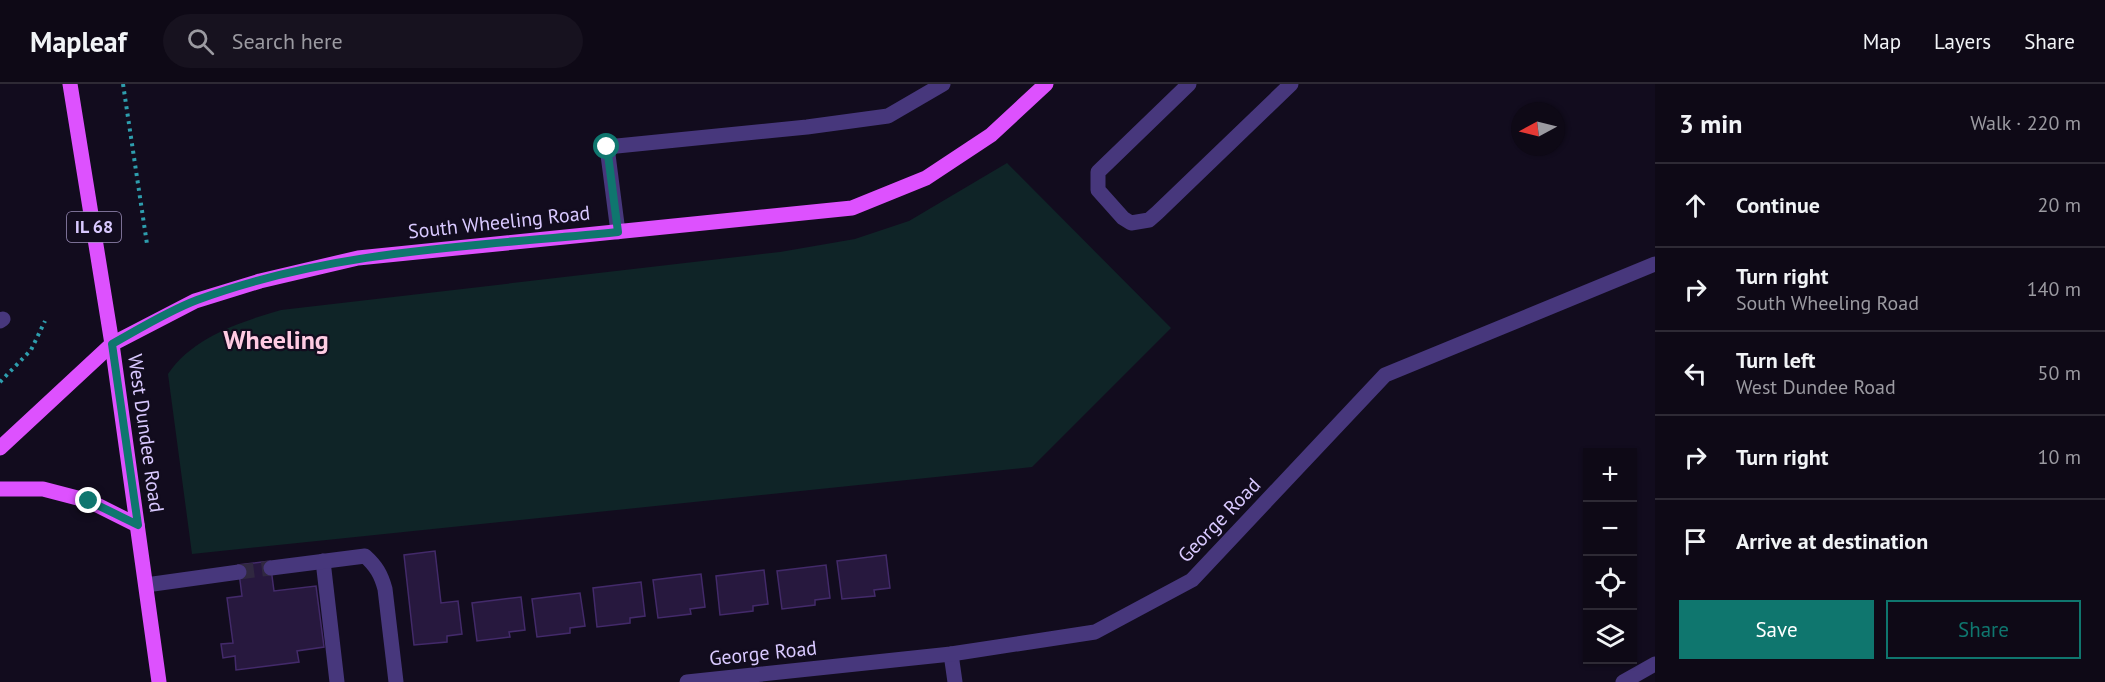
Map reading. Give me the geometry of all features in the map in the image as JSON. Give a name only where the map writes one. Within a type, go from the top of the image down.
[{"type":"main road","name":"West Dundee Road","points":[[70,84],[112,344],[159,682]]},
{"type":"main road","name":"South Wheeling Road","points":[[0,448],[112,344],[195,301],[260,281],[358,258],[852,208],[926,178],[991,135],[1046,84]]},
{"type":"main road","points":[[0,489],[44,489],[89,501],[138,525]]},
{"type":"street","points":[[618,232],[607,147],[807,127],[888,116],[923,90],[943,84]]},
{"type":"street","points":[[1189,84],[1098,172],[1098,190],[1123,218],[1131,223],[1149,220],[1291,84]]},
{"type":"street","name":"George Road","points":[[687,682],[951,654],[1095,632],[1192,580],[1385,375],[1655,264]]},
{"type":"street","points":[[271,568],[365,556],[381,574],[396,682]]},
{"type":"street","points":[[323,561],[337,682]]},
{"type":"street","points":[[146,585],[239,572]]},
{"type":"street","points":[[951,654],[955,682]]},
{"type":"street","points":[[1623,682],[1640,678],[1655,664]]},
{"type":"path","points":[[123,84],[147,244]]},
{"type":"path","points":[[0,382],[31,350],[45,321]]},
{"type":"green space","points":[[1007,163],[1171,328],[1032,467],[192,554],[168,374],[190,350],[218,333],[281,310],[780,252],[855,239],[909,221]]},
{"type":"building","points":[[435,551],[441,603],[458,601],[462,634],[447,636],[447,642],[414,645],[404,555]]},
{"type":"building","points":[[886,555],[890,588],[874,590],[875,596],[842,599],[837,561]]},
{"type":"building","points":[[270,561],[274,591],[316,586],[324,647],[297,651],[299,662],[236,670],[235,656],[223,658],[221,644],[233,643],[227,598],[242,596],[238,565]]},
{"type":"building","points":[[826,565],[830,598],[815,600],[815,605],[782,609],[777,571]]},
{"type":"building","points":[[764,570],[768,604],[753,606],[753,611],[720,615],[716,576]]},
{"type":"building","points":[[701,574],[705,607],[690,609],[691,614],[658,618],[653,580]]},
{"type":"building","points":[[641,582],[645,616],[630,618],[630,623],[597,627],[593,588]]},
{"type":"building","points":[[580,593],[585,626],[570,628],[570,633],[537,637],[532,599]]},
{"type":"building","points":[[521,597],[525,630],[509,632],[510,637],[477,641],[472,603]]},
{"type":"tunnel","points":[[239,572],[271,568]]},
{"type":"district","name":"Wheeling","points":[[276,340]]},
{"type":"route","points":[[89,501],[138,525],[112,344],[195,301],[260,281],[358,258],[618,232],[607,147]]}]
